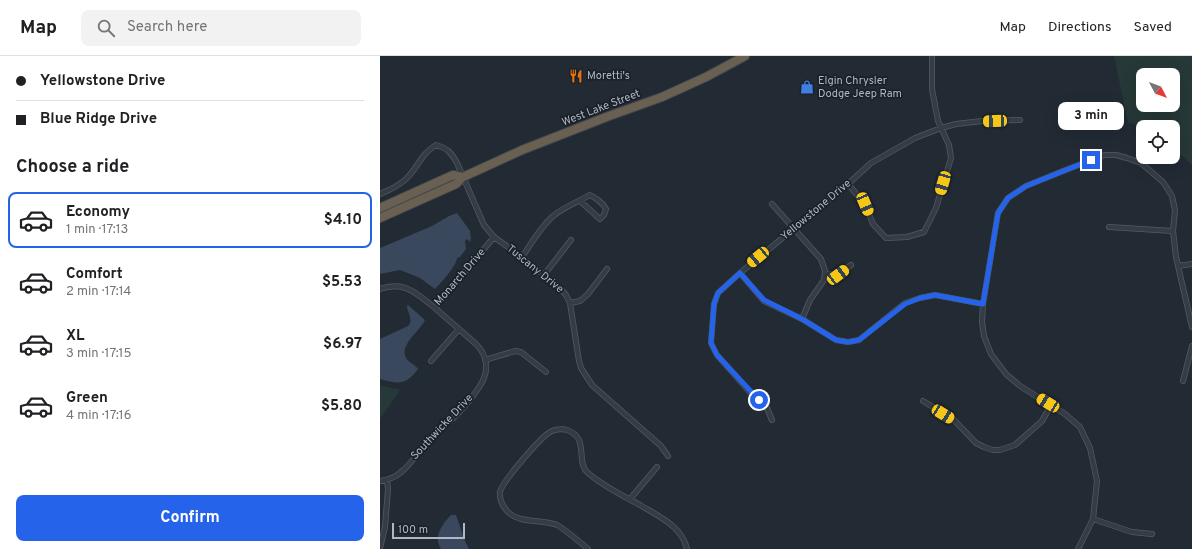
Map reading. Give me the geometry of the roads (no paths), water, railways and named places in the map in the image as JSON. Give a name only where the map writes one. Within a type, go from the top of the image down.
[{"type":"highway","name":"West Lake Street","points":[[380,218],[456,184],[463,177],[544,141],[662,97],[706,77],[745,56]]},
{"type":"highway","name":"West Lake Street","points":[[380,208],[453,175],[463,177]]},
{"type":"street","points":[[848,184],[865,204],[873,224],[886,238],[907,237],[924,232],[936,208],[951,158],[949,144],[938,121],[932,89],[932,56]]},
{"type":"street","name":"Yellowstone Drive","points":[[772,420],[767,408],[749,391],[717,355],[711,343],[714,304],[718,293],[793,228],[848,184],[870,162],[916,138],[941,128],[956,124],[982,121],[1020,120]]},
{"type":"street","name":"Tuscany Drive","points":[[380,194],[394,188],[408,177],[427,151],[436,145],[446,148],[452,155],[463,177],[484,225],[494,237],[522,257],[560,288],[566,295],[570,303],[579,361],[592,385],[661,446],[668,456]]},
{"type":"street","points":[[1078,549],[1093,519],[1097,481],[1090,448],[1080,427],[1052,405],[1020,386],[998,366],[991,354],[984,336],[982,322],[983,304],[998,213],[1008,198],[1026,186],[1105,155],[1127,158],[1141,163],[1163,182],[1172,196],[1175,210],[1173,231],[1178,266],[1192,327]]},
{"type":"street","points":[[522,257],[552,217],[590,195],[604,205],[606,209],[604,215],[600,218],[596,216],[580,201]]},
{"type":"street","points":[[772,204],[820,259],[825,274],[824,280],[810,300],[802,319]]},
{"type":"street","points":[[1109,227],[1173,231]]},
{"type":"street","name":"Monarch Drive","points":[[380,289],[393,286],[404,287],[413,291],[435,308],[494,237]]},
{"type":"street","points":[[544,275],[571,240]]},
{"type":"street","points":[[1178,266],[1192,264]]},
{"type":"street","points":[[825,274],[838,275],[851,265]]},
{"type":"street","points":[[570,303],[580,301],[588,294],[607,269]]},
{"type":"street","points":[[740,273],[764,300],[802,319],[836,340],[848,342],[859,340],[905,304],[920,298],[935,295],[983,304]]},
{"type":"street","points":[[435,308],[481,349],[486,360],[515,351],[521,352],[546,372]]},
{"type":"street","points":[[431,361],[459,329]]},
{"type":"street","points":[[1183,381],[1192,346]]},
{"type":"street","name":"Southwicke Drive","points":[[380,481],[387,480],[401,473],[434,433],[455,416],[480,387],[485,374],[486,360]]},
{"type":"street","points":[[923,401],[954,420],[976,442],[993,450],[1000,450],[1015,445],[1042,421],[1052,405]]},
{"type":"street","points":[[588,549],[556,525],[519,518],[508,512],[501,502],[500,492],[508,478],[543,436],[553,430],[566,430],[575,435],[581,443],[584,467],[587,473],[667,521],[677,531],[687,549]]},
{"type":"street","points":[[630,499],[657,467]]},
{"type":"street","points":[[380,548],[385,527],[388,489],[387,480]]},
{"type":"street","points":[[1093,519],[1132,532],[1152,534]]},
{"type":"water","points":[[457,213],[470,231],[470,242],[467,239],[465,241],[466,249],[460,257],[457,258],[452,269],[435,289],[420,278],[400,270],[380,274],[380,248],[432,226]]},
{"type":"water","points":[[408,305],[425,320],[405,348],[407,360],[418,369],[405,381],[397,383],[380,379],[380,339],[408,326],[410,323],[410,316],[407,309]]},
{"type":"water","points":[[451,515],[456,515],[469,549],[441,549],[438,535],[445,522]]},
{"type":"place","name":"Moretti's","points":[[576,76]]},
{"type":"place","name":"Elgin Chrysler Dodge Jeep Ram","points":[[807,87]]}]
